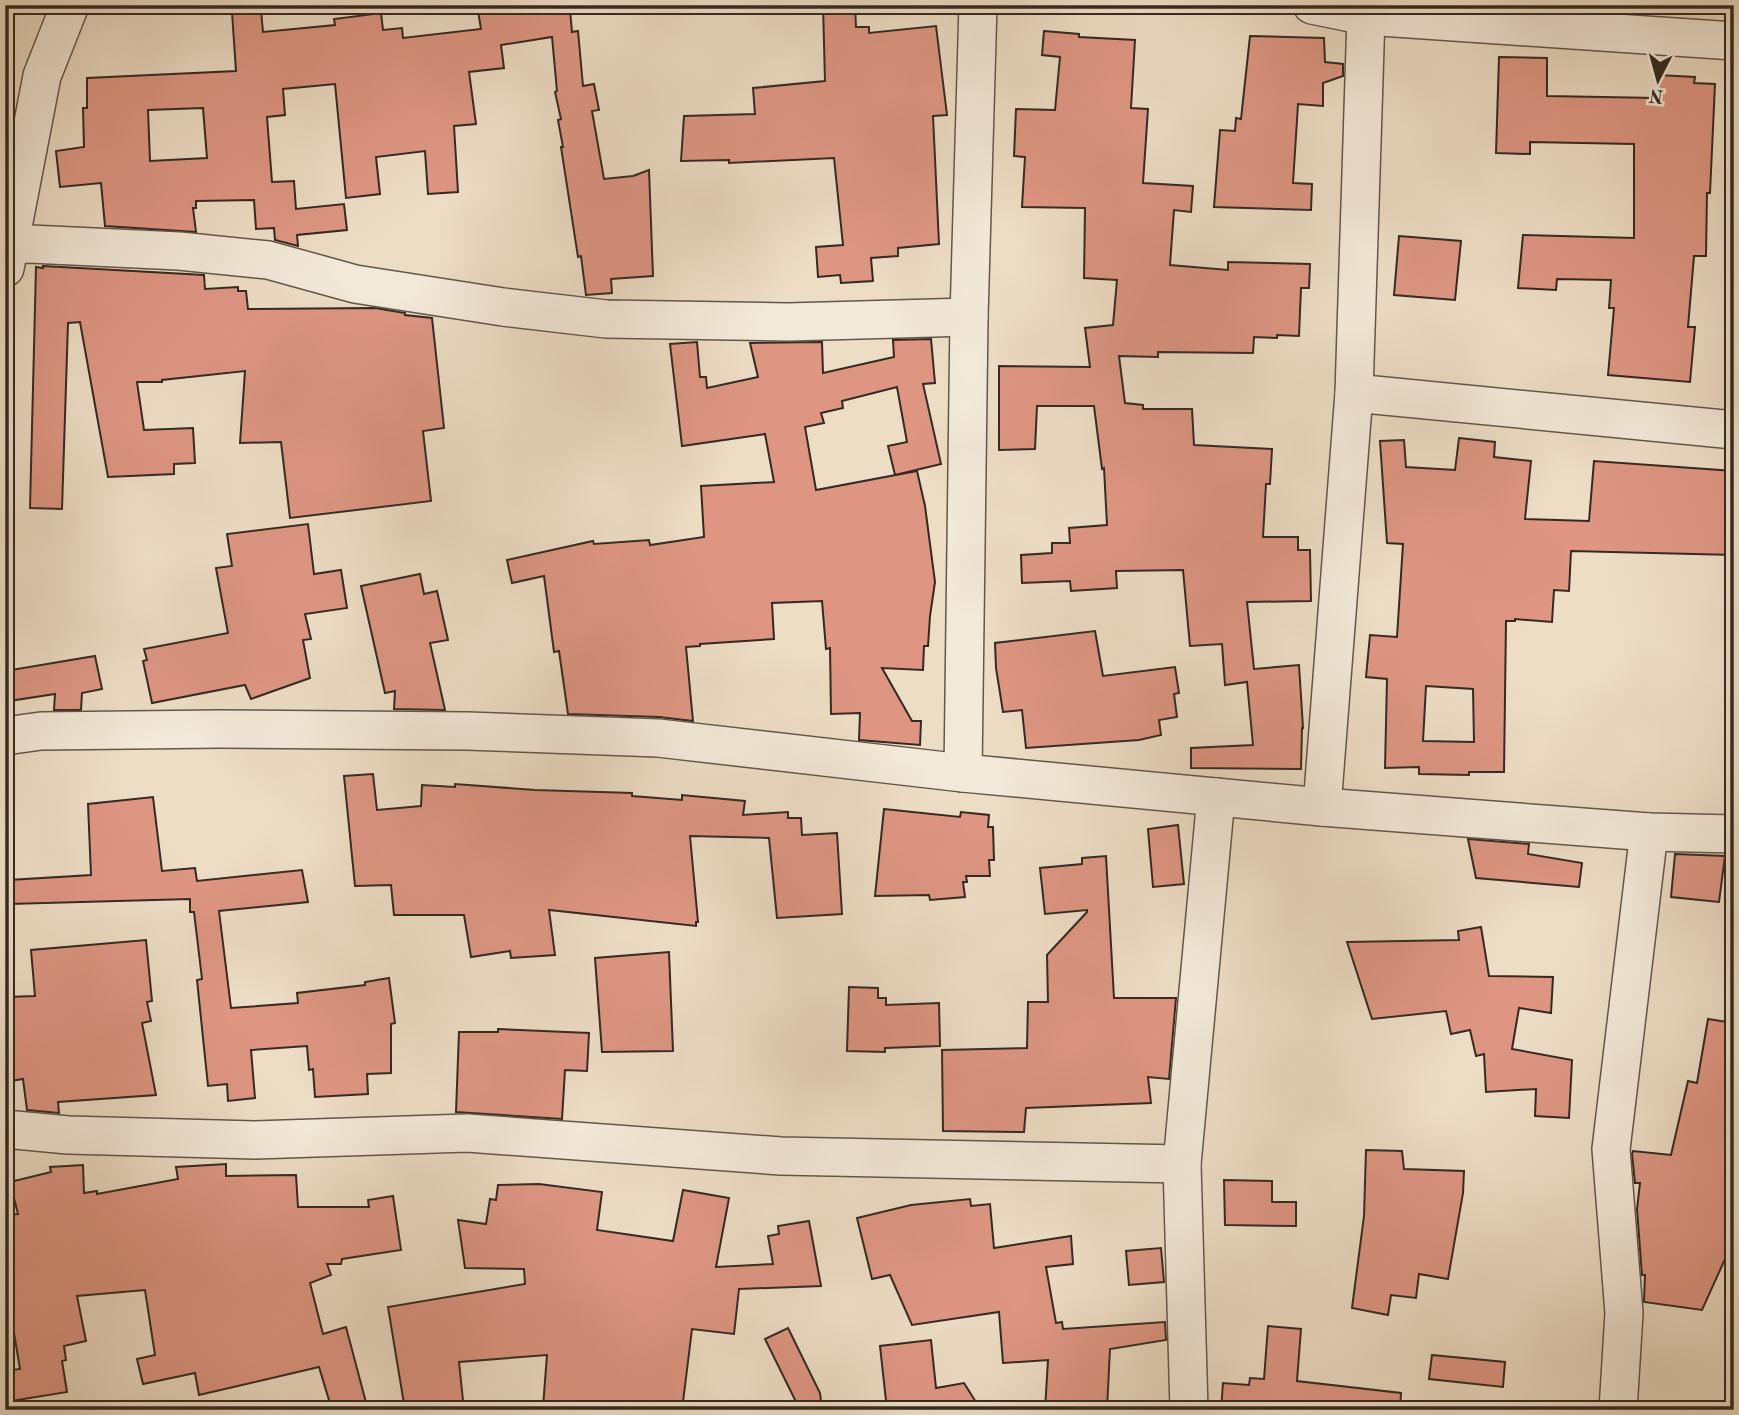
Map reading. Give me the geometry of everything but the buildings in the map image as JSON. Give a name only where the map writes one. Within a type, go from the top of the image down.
[{"type":"street","points":[[7,257],[42,76],[70,5]]},
{"type":"street","points":[[963,773],[969,317],[978,5]]},
{"type":"street","points":[[1312,5],[1366,16],[1734,41]]},
{"type":"street","points":[[1322,807],[1354,393],[1366,16]]},
{"type":"street","points":[[7,257],[30,244],[178,251],[268,260],[355,284],[503,307],[606,319],[788,322],[969,317]]},
{"type":"street","points":[[1354,393],[1734,429]]},
{"type":"street","points":[[5,736],[41,731],[220,729],[658,738],[963,773],[1322,807],[1649,832],[1734,834]]},
{"type":"street","points":[[1189,1410],[1182,1164],[1216,797]]},
{"type":"street","points":[[1618,1410],[1624,1313],[1611,1149],[1649,832]]},
{"type":"street","points":[[5,1129],[68,1135],[256,1140],[467,1133],[781,1156],[1182,1164]]}]
